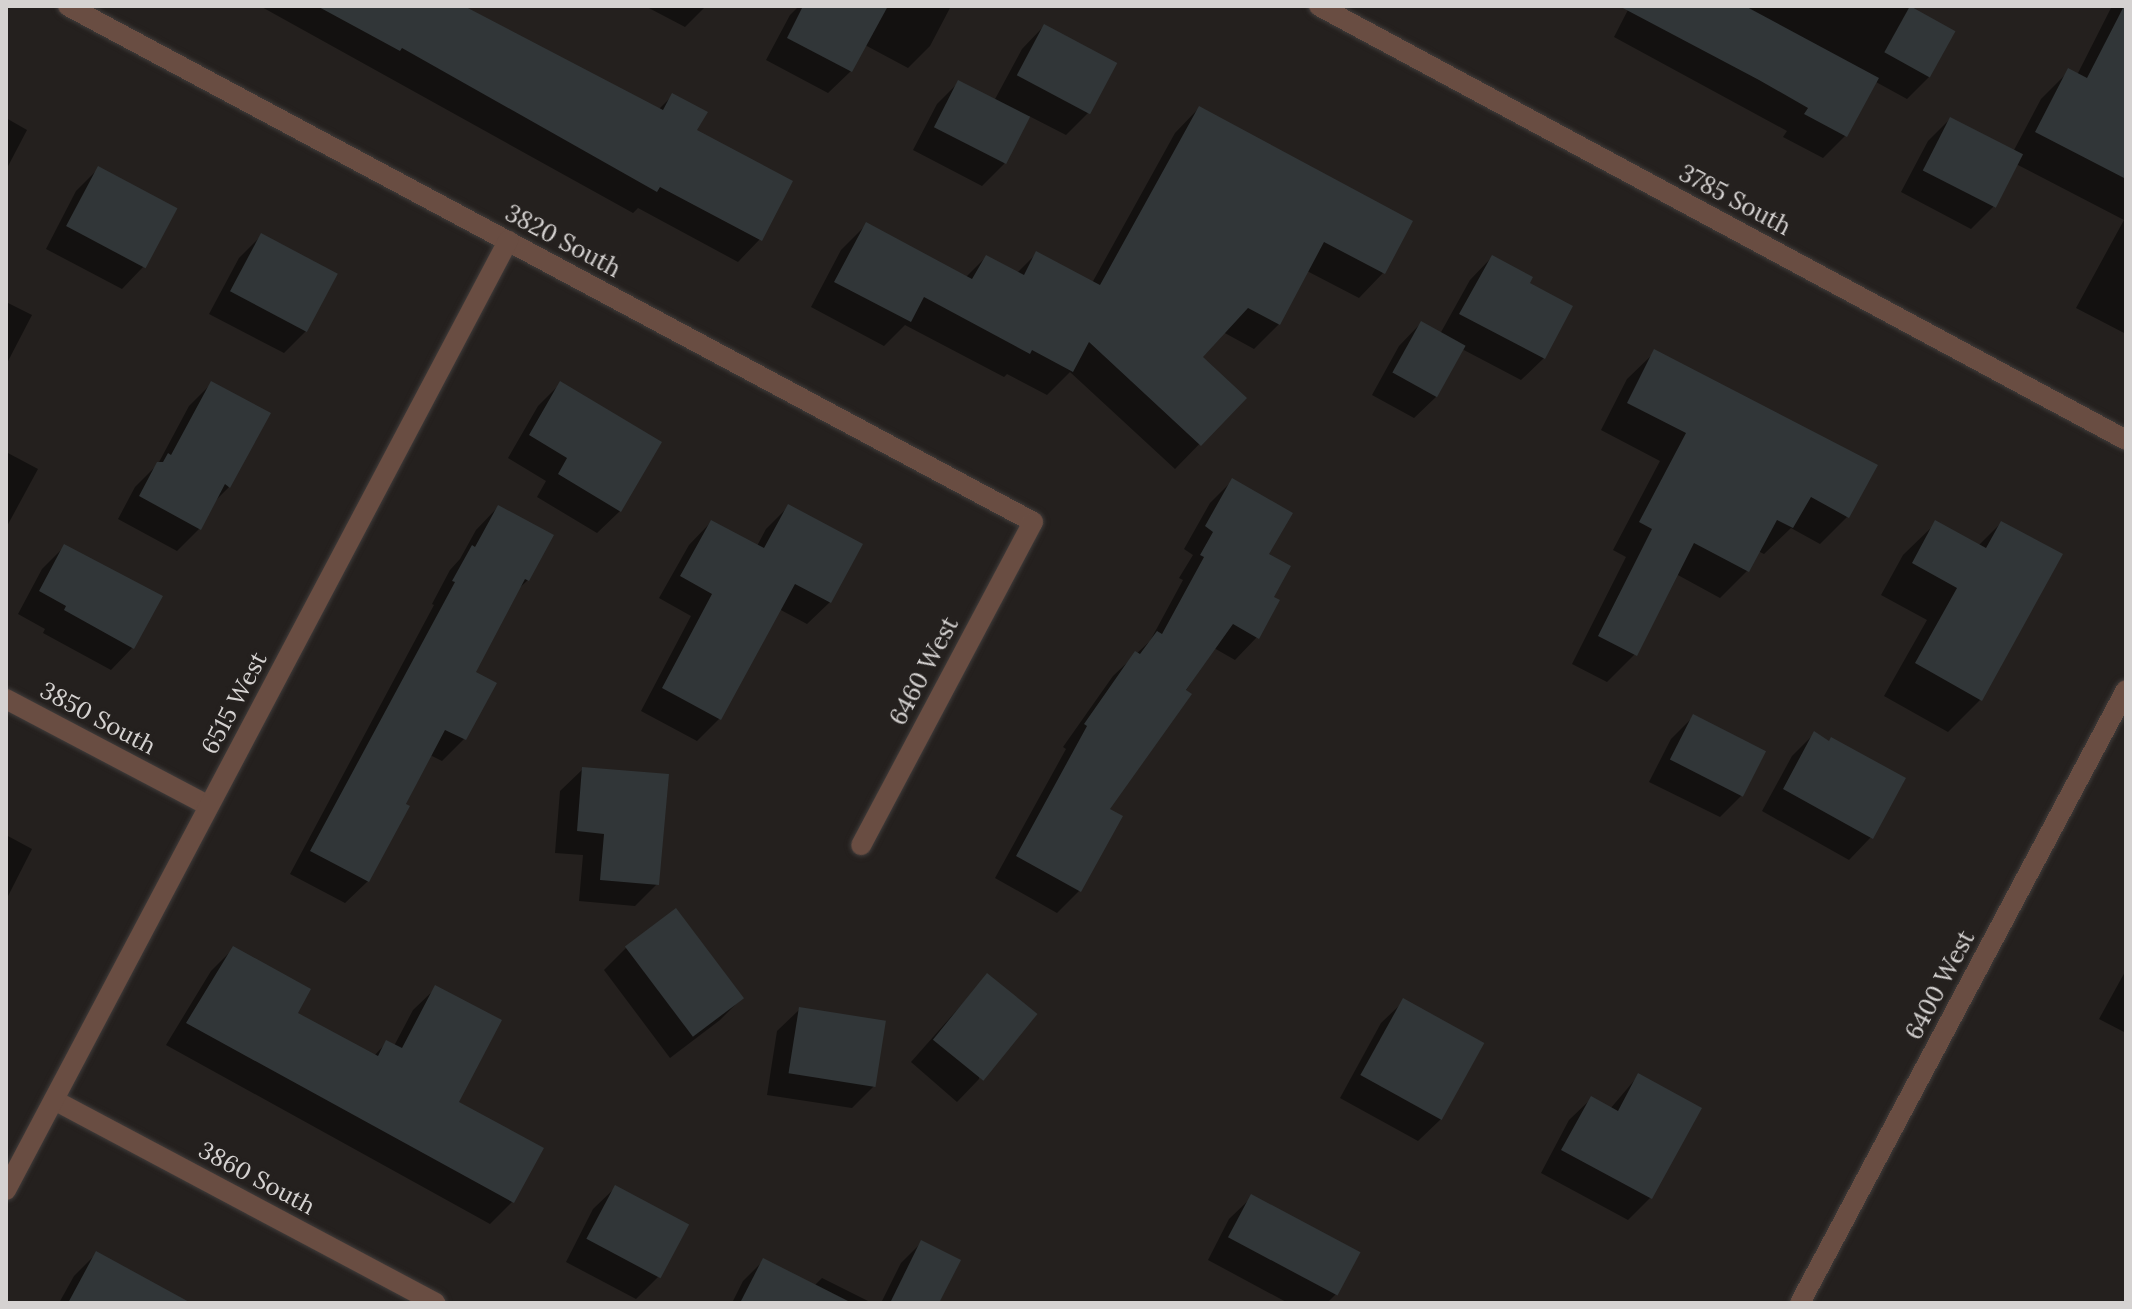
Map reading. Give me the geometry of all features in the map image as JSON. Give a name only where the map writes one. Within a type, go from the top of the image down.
[{"type":"street","name":"3820 South","points":[[68,6],[1033,522]]},
{"type":"street","name":"3785 South","points":[[1329,8],[2126,440]]},
{"type":"street","name":"6515 West","points":[[6,1190],[508,241]]},
{"type":"street","name":"6460 West","points":[[861,845],[1033,522]]},
{"type":"street","name":"6400 West","points":[[1800,1303],[2126,690]]},
{"type":"street","name":"3850 South","points":[[6,699],[209,806]]},
{"type":"street","name":"3860 South","points":[[54,1100],[435,1303]]},
{"type":"building","points":[[317,6],[464,6],[663,110],[672,93],[708,112],[697,130],[793,181],[762,241],[660,187],[657,192],[402,48],[400,51]]},
{"type":"building","points":[[803,6],[888,6],[852,72],[787,38]]},
{"type":"building","points":[[1619,6],[1745,6],[1879,78],[1847,137],[1804,114],[1808,108]]},
{"type":"building","points":[[1910,6],[1955,31],[1930,78],[1884,52]]},
{"type":"building","points":[[2124,6],[2126,179],[2035,132],[2068,68],[2087,78]]},
{"type":"building","points":[[1044,24],[1117,63],[1090,114],[1017,75]]},
{"type":"building","points":[[958,80],[1030,117],[1006,164],[934,127]]},
{"type":"building","points":[[1199,106],[1413,221],[1385,274],[1324,242],[1280,325],[1248,308],[1203,357],[1247,398],[1201,446],[1089,342],[1073,372],[1032,350],[1030,354],[924,297],[911,322],[834,282],[866,222],[972,279],[986,255],[1024,275],[1036,251],[1100,285]]},
{"type":"building","points":[[1950,117],[2023,154],[1996,208],[1923,170]]},
{"type":"building","points":[[98,166],[177,208],[146,268],[66,226]]},
{"type":"building","points":[[261,233],[338,274],[307,332],[230,291]]},
{"type":"building","points":[[1492,255],[1533,277],[1530,283],[1573,306],[1545,359],[1459,314]]},
{"type":"building","points":[[1421,321],[1466,346],[1437,397],[1392,373]]},
{"type":"building","points":[[1654,349],[1878,465],[1849,518],[1811,497],[1793,528],[1777,520],[1749,572],[1694,543],[1637,656],[1598,636],[1652,529],[1639,522],[1686,433],[1627,403]]},
{"type":"building","points":[[211,381],[271,413],[230,488],[225,484],[201,530],[139,496],[157,462],[163,462],[168,453],[171,455]]},
{"type":"building","points":[[560,381],[662,442],[621,512],[558,474],[567,458],[529,435]]},
{"type":"building","points":[[1232,478],[1293,513],[1269,554],[1291,566],[1274,597],[1280,600],[1259,639],[1233,624],[1186,690],[1192,694],[1110,809],[1123,816],[1081,892],[1016,856],[1087,726],[1084,724],[1135,651],[1140,654],[1157,631],[1162,634],[1204,557],[1200,555],[1213,532],[1205,526]]},
{"type":"building","points":[[788,504],[863,544],[831,603],[795,584],[721,720],[662,688],[712,594],[680,576],[711,520],[764,548]]},
{"type":"building","points":[[498,505],[554,535],[529,581],[525,579],[476,672],[497,683],[466,740],[445,730],[406,804],[410,806],[369,882],[310,851],[455,582],[452,581]]},
{"type":"building","points":[[1935,520],[1986,548],[2001,521],[2063,554],[1982,701],[1915,663],[1957,588],[1912,563]]},
{"type":"building","points":[[64,544],[163,596],[134,649],[64,610],[66,606],[39,591]]},
{"type":"building","points":[[1693,714],[1766,751],[1743,797],[1670,759]]},
{"type":"building","points":[[1814,731],[1906,778],[1873,839],[1783,789]]},
{"type":"building","points":[[582,767],[669,774],[659,885],[600,880],[604,834],[577,831]]},
{"type":"building","points":[[676,908],[744,998],[693,1037],[625,947]]},
{"type":"building","points":[[233,946],[311,989],[298,1013],[378,1056],[386,1040],[402,1048],[435,985],[502,1020],[459,1102],[544,1148],[514,1203],[186,1023]]},
{"type":"building","points":[[987,973],[1038,1014],[983,1081],[933,1040]]},
{"type":"building","points":[[1403,998],[1484,1043],[1442,1120],[1360,1075]]},
{"type":"building","points":[[799,1007],[886,1021],[875,1087],[789,1073]]},
{"type":"building","points":[[1638,1073],[1702,1108],[1652,1199],[1561,1150],[1591,1096],[1618,1111]]},
{"type":"building","points":[[615,1185],[689,1224],[661,1278],[586,1239]]},
{"type":"building","points":[[1251,1194],[1360,1252],[1337,1295],[1228,1237]]},
{"type":"building","points":[[921,1240],[961,1260],[939,1303],[890,1303]]},
{"type":"building","points":[[96,1251],[191,1303],[68,1303]]},
{"type":"building","points":[[763,1258],[852,1303],[740,1303]]}]
